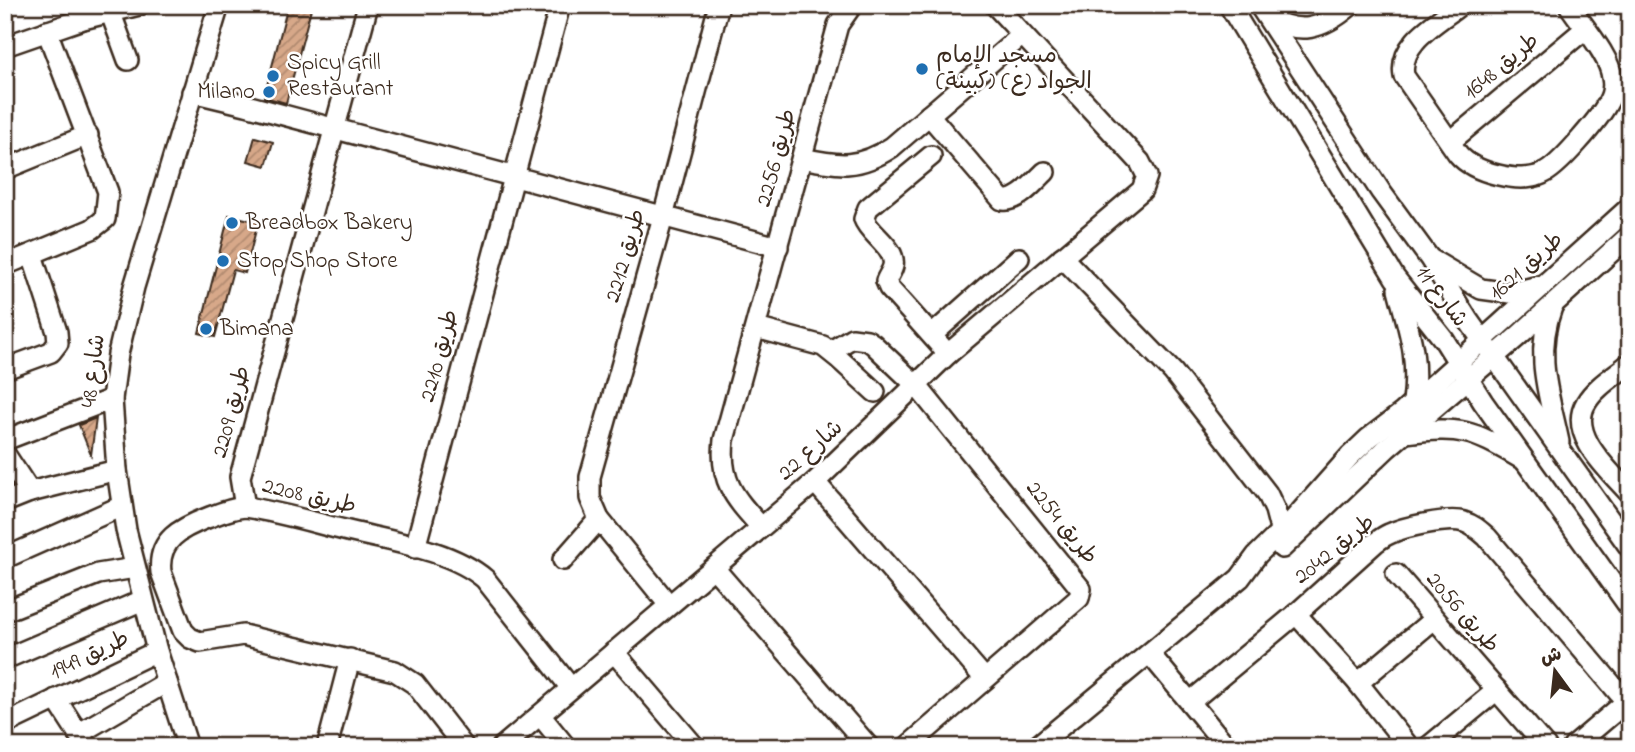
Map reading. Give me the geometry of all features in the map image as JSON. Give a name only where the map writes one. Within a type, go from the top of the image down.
[{"type":"street","points":[[5,46],[110,11],[139,5]]},
{"type":"street","name":"شارع 48","points":[[188,747],[135,568],[117,470],[112,399],[118,354],[134,287],[219,5]]},
{"type":"street","name":"طريق 2209","points":[[245,507],[240,477],[368,5]]},
{"type":"street","name":"طريق 2210","points":[[415,548],[560,5]]},
{"type":"street","name":"طريق 2212","points":[[669,606],[599,519],[590,498],[590,477],[719,5]]},
{"type":"street","points":[[802,158],[837,165],[862,163],[878,157],[892,147],[1021,36],[995,5]]},
{"type":"street","name":"شارع 11","points":[[1229,5],[1395,278],[1444,340],[1630,608]]},
{"type":"street","points":[[1262,10],[1288,26],[1314,27],[1326,23],[1351,5]]},
{"type":"street","points":[[1460,5],[1414,42],[1403,61],[1402,69],[1407,83],[1468,163],[1486,172],[1528,178],[1551,170],[1604,110],[1611,95],[1611,69],[1569,5]]},
{"type":"street","name":"طريق 2256","points":[[761,527],[730,489],[722,457],[724,440],[838,25],[846,7]]},
{"type":"street","name":"شارع 11","points":[[1262,10],[1482,341],[1630,548]]},
{"type":"street","points":[[110,11],[128,60]]},
{"type":"street","name":"طريق 1648","points":[[1450,142],[1585,29]]},
{"type":"street","points":[[5,265],[92,229],[105,219],[108,192],[47,31]]},
{"type":"street","name":"شارع 22","points":[[502,747],[815,482],[948,354],[1142,190],[1147,176],[1140,162],[1021,36]]},
{"type":"street","points":[[192,92],[778,247]]},
{"type":"street","points":[[929,115],[1002,200],[1007,202],[1015,198],[1045,172]]},
{"type":"street","points":[[5,169],[88,135]]},
{"type":"street","points":[[931,156],[868,208],[864,219],[892,256],[893,265],[886,281],[889,288],[948,354]]},
{"type":"street","name":"طريق 1621","points":[[1463,370],[1482,341],[1630,207]]},
{"type":"street","name":"طريق 1621","points":[[1463,370],[1493,357],[1630,235]]},
{"type":"street","points":[[5,369],[51,352],[58,343],[57,332],[32,255]]},
{"type":"street","points":[[1062,257],[1173,372],[1267,493],[1281,533]]},
{"type":"street","points":[[932,335],[1019,258]]},
{"type":"street","points":[[1430,259],[1481,289],[1510,293],[1544,284]]},
{"type":"street","points":[[1395,278],[1413,340],[1416,382],[1413,402]]},
{"type":"street","points":[[986,287],[1003,307]]},
{"type":"street","points":[[1552,306],[1543,342],[1544,363],[1549,403],[1561,450]]},
{"type":"street","points":[[756,328],[814,343],[831,351],[875,392]]},
{"type":"street","points":[[831,351],[852,338],[867,340],[917,386]]},
{"type":"street","points":[[1630,363],[1586,402],[1581,412],[1580,424],[1588,445],[1630,494]]},
{"type":"street","points":[[1240,578],[1257,555],[1281,533],[1350,456],[1413,402],[1463,370]]},
{"type":"street","points":[[1036,747],[1240,578],[1265,564],[1405,433],[1463,370]]},
{"type":"street","name":"طريق 2254","points":[[907,747],[1079,598],[1082,589],[917,386]]},
{"type":"street","points":[[5,440],[112,399]]},
{"type":"street","points":[[1405,433],[1444,428],[1475,433],[1526,461]]},
{"type":"street","points":[[5,454],[30,492]]},
{"type":"street","points":[[5,502],[30,492],[117,470]]},
{"type":"street","points":[[815,482],[985,679]]},
{"type":"street","points":[[1267,493],[1283,501],[1310,502]]},
{"type":"street","points":[[5,558],[122,506]]},
{"type":"street","name":"طريق 2208","points":[[464,747],[415,684],[395,671],[243,635],[200,642],[190,638],[183,631],[162,572],[160,562],[166,543],[172,535],[195,523],[245,507],[415,548],[462,563],[485,579],[571,688]]},
{"type":"street","points":[[563,561],[599,519]]},
{"type":"street","name":"طريق 2042","points":[[1190,702],[1296,614],[1375,543],[1388,534],[1450,520],[1474,526],[1487,537],[1628,704]]},
{"type":"street","points":[[5,611],[98,574],[135,568]]},
{"type":"street","points":[[714,568],[869,747]]},
{"type":"street","name":"طريق 2056","points":[[1396,575],[1546,747]]},
{"type":"street","points":[[5,659],[144,600]]},
{"type":"street","points":[[1296,614],[1409,747]]},
{"type":"street","points":[[1357,683],[1434,619]]},
{"type":"street","name":"طريق 1949","points":[[5,724],[158,651]]},
{"type":"street","points":[[614,652],[687,744]]},
{"type":"street","points":[[1150,654],[1227,747]]},
{"type":"street","points":[[327,747],[350,659]]},
{"type":"street","points":[[56,699],[82,740],[167,682]]},
{"type":"street","points":[[1428,747],[1497,690]]},
{"type":"street","points":[[1573,747],[1628,704]]},
{"type":"street","points":[[540,715],[566,747]]},
{"type":"building","points":[[288,5],[312,5],[286,103],[264,97]]},
{"type":"building","points":[[255,137],[273,142],[266,166],[248,161]]},
{"type":"building","points":[[229,215],[258,222],[245,273],[233,270],[215,337],[199,333]]},
{"type":"building","points":[[96,418],[91,455],[79,425]]},
{"type":"place","name":"مسجد الإمام الجواد (ع) (كبينة)","points":[[922,69]]},
{"type":"place","name":"Spicy Grill Restaurant","points":[[273,76]]},
{"type":"place","name":"Milano","points":[[269,92]]},
{"type":"place","name":"Breadbox Bakery","points":[[232,223]]},
{"type":"place","name":"Stop Shop Store","points":[[223,261]]},
{"type":"place","name":"Bimana","points":[[206,329]]}]
